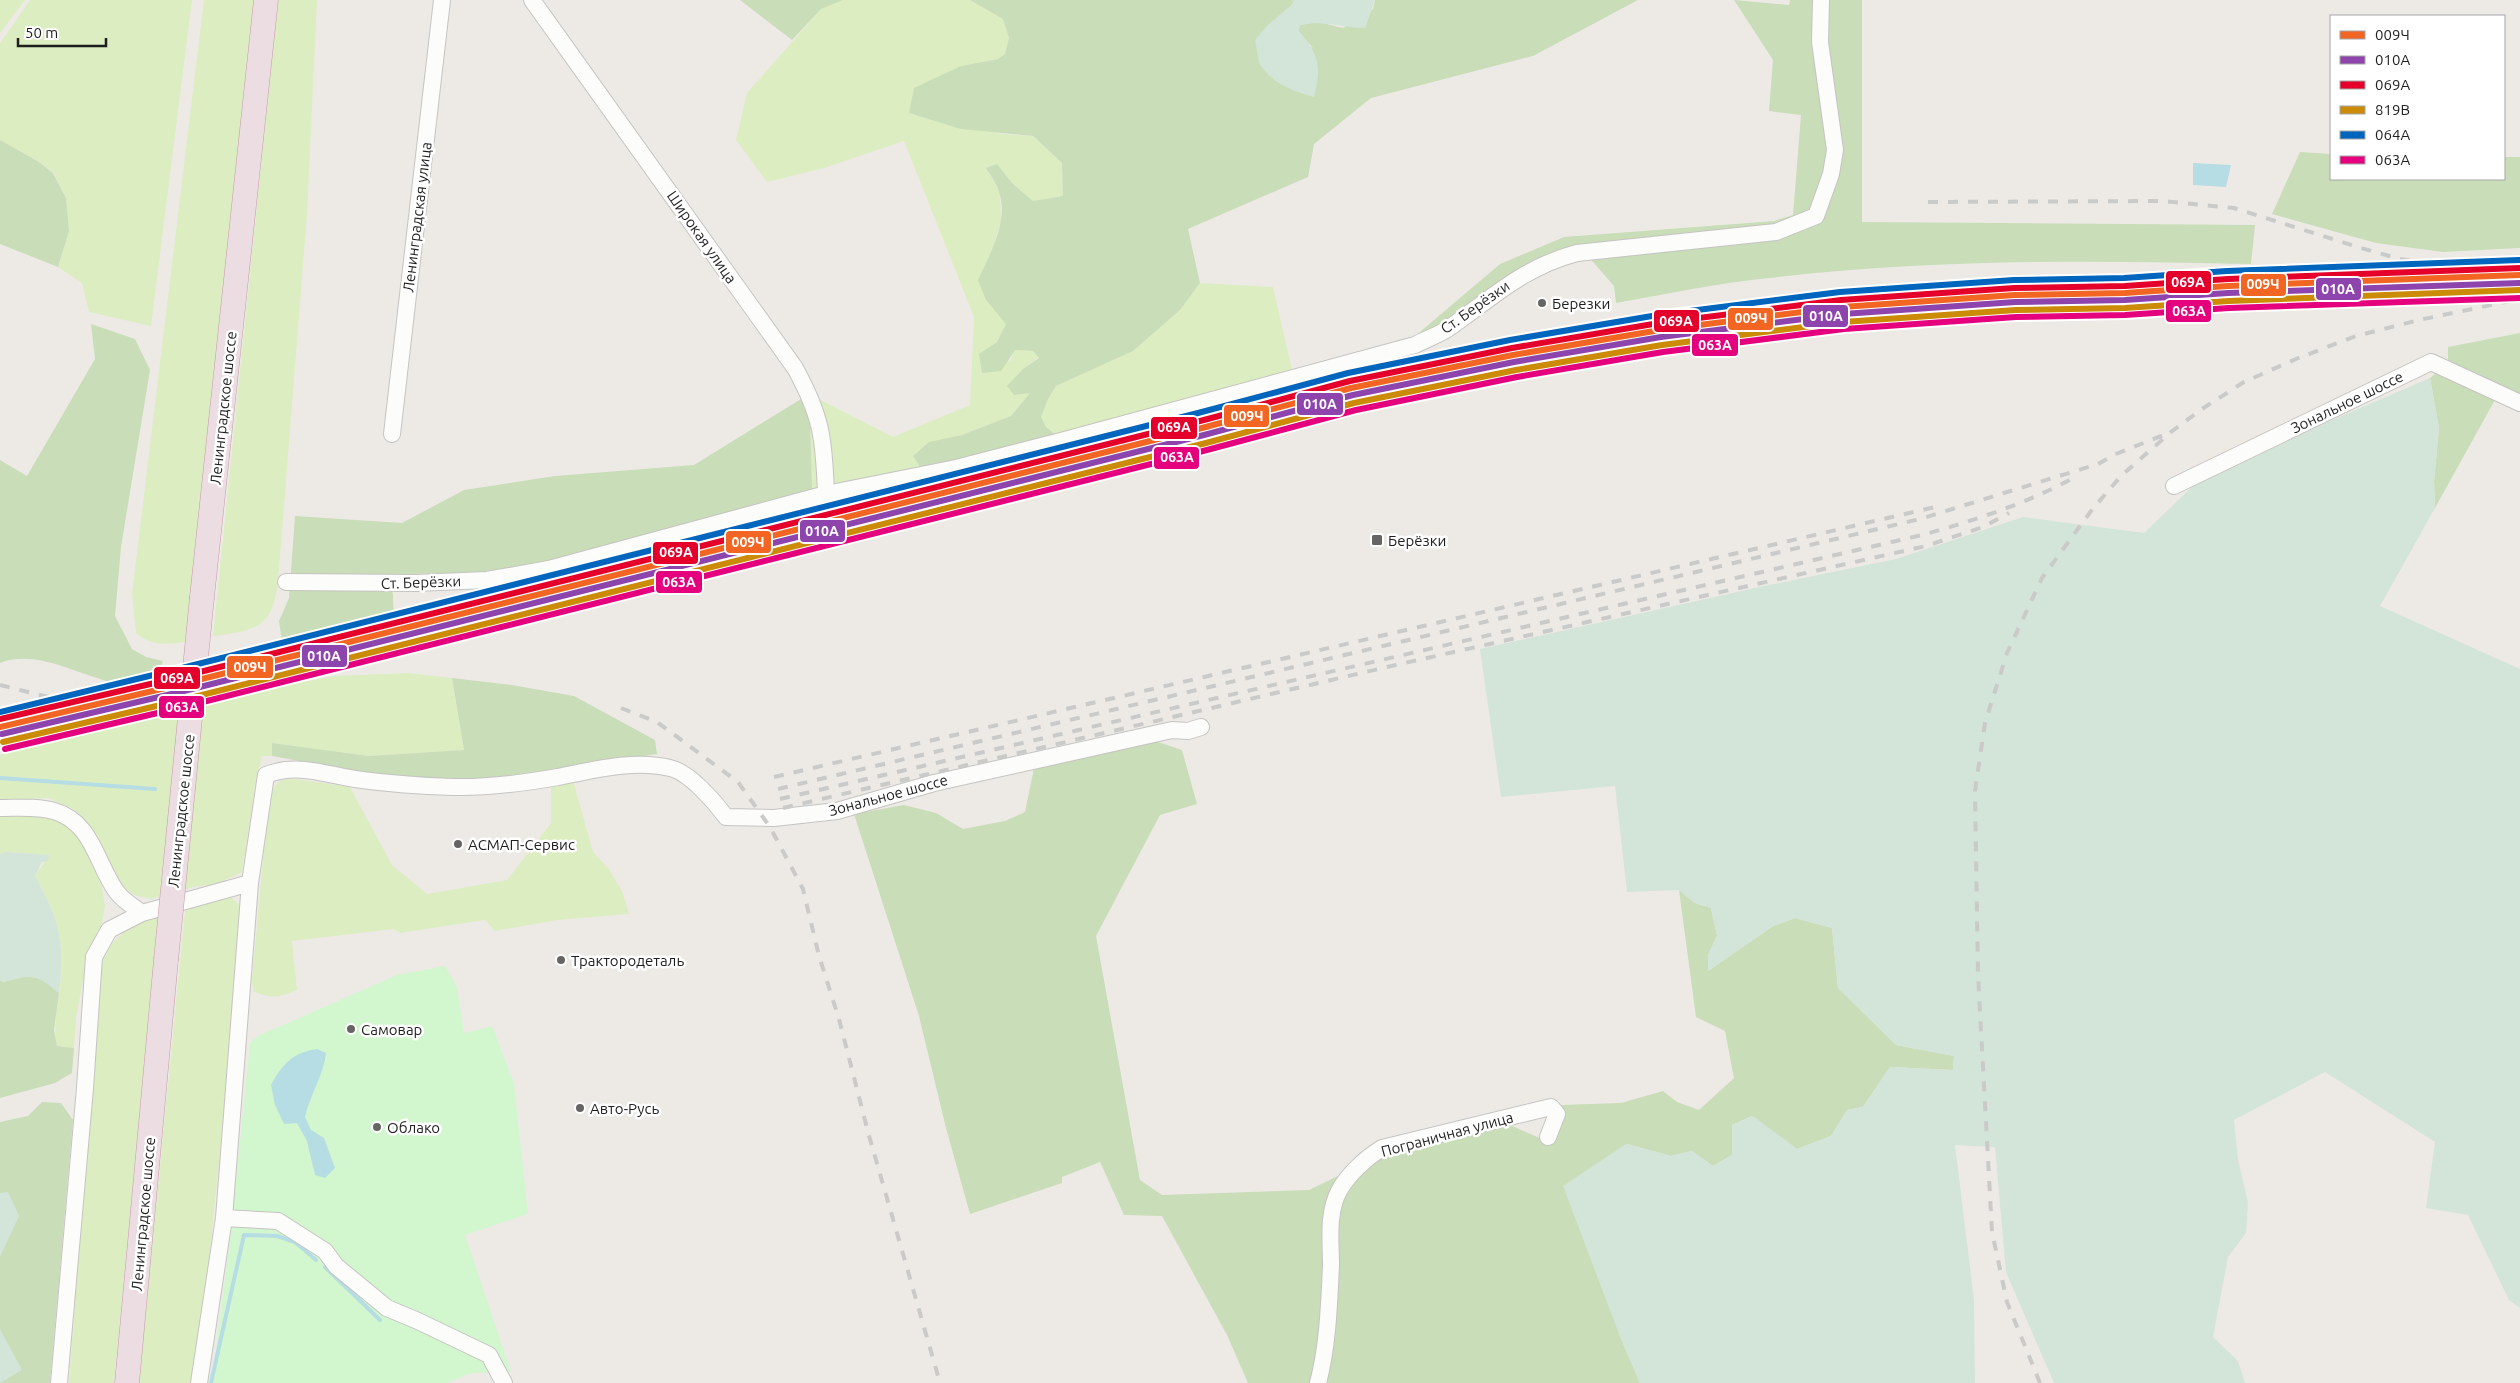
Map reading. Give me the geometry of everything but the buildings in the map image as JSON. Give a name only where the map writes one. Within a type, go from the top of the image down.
[{"type":"highway","name":"Ленинградское шоссе","points":[[127,1383],[202,597],[266,0]]},
{"type":"street","name":"Ленинградская улица","points":[[392,434],[442,0]]},
{"type":"street","name":"Широкая улица","points":[[532,0],[795,368],[810,395],[823,434],[826,494]]},
{"type":"street","name":"Ст. Берёзки","points":[[286,582],[416,583],[500,579],[549,569],[826,494],[966,466],[1415,346],[1447,329],[1509,282],[1559,258],[1577,253],[1776,232],[1816,216],[1831,174],[1835,150],[1820,42],[1821,0]]},
{"type":"street","name":"Зональное шоссе","points":[[2174,486],[2431,362],[2520,403]]},
{"type":"street","name":"Зональное шоссе","points":[[250,883],[266,775],[281,769],[322,771],[361,780],[454,787],[518,783],[605,768],[657,765],[673,768],[688,778],[715,802],[726,817],[774,818],[837,811],[944,780],[1172,730],[1188,731],[1201,726]]},
{"type":"street","points":[[0,808],[32,808],[54,811],[74,820],[87,833],[104,872],[117,893],[142,913]]},
{"type":"street","points":[[59,1383],[85,1088],[94,957],[109,930],[142,913],[250,883],[224,1218],[199,1383]]},
{"type":"street","name":"Пограничная улица","points":[[1318,1383],[1323,1363],[1329,1312],[1331,1227],[1334,1208],[1339,1191],[1353,1174],[1370,1156],[1382,1148],[1551,1107],[1557,1114],[1548,1137]]},
{"type":"street","points":[[224,1218],[278,1221],[325,1251],[336,1266],[386,1308],[489,1355],[504,1383]]},
{"type":"green space","points":[[0,0],[25,0],[0,33]]},
{"type":"green space","points":[[30,0],[192,0],[151,326],[89,312],[82,283],[58,267],[69,231],[66,198],[54,173],[39,162],[0,140],[0,43]]},
{"type":"green space","points":[[204,0],[255,0],[187,642],[160,644],[148,641],[136,633],[132,594]]},
{"type":"green space","points":[[278,0],[317,0],[307,215],[278,582],[271,609],[266,618],[259,624],[251,629],[240,632],[213,636]]},
{"type":"green space","points":[[740,0],[843,0],[821,9],[792,40]]},
{"type":"green space","points":[[843,0],[970,0],[1003,19],[1009,38],[1005,54],[998,59],[961,66],[910,114],[1002,134],[1033,136],[1062,163],[1063,196],[1033,201],[1012,183],[997,164],[986,168],[1000,192],[1001,221],[993,248],[986,300],[1007,324],[997,342],[979,354],[1010,361],[1015,350],[1033,351],[1039,357],[1023,369],[1031,392],[1011,416],[962,435],[929,443],[921,468],[812,489],[810,419],[801,399],[809,394],[893,437],[970,405],[974,317],[904,141],[824,168],[767,182],[736,140],[747,93],[821,9]]},
{"type":"green space","points":[[970,0],[1294,0],[1293,4],[1266,27],[1313,48],[1298,31],[1300,25],[1318,22],[1343,28],[1373,9],[1375,0],[1638,0],[1533,56],[1371,98],[1314,144],[1308,177],[1188,229],[1200,283],[1180,310],[1133,351],[1056,386],[1048,399],[1041,417],[1046,427],[1056,435],[921,468],[913,456],[929,442],[962,435],[1011,416],[1030,393],[1014,395],[1007,386],[1023,369],[1039,358],[1033,351],[1015,350],[1001,371],[982,373],[979,354],[997,342],[1006,324],[986,300],[978,280],[997,237],[1002,214],[998,189],[986,168],[997,164],[1012,183],[1033,201],[1063,196],[1062,163],[1033,136],[961,129],[909,113],[914,88],[961,66],[998,59],[1005,54],[1009,38],[1003,19]]},
{"type":"green space","points":[[1294,0],[1375,0],[1365,28],[1316,23],[1300,25],[1299,31],[1311,47],[1317,61],[1318,77],[1314,97],[1277,82],[1265,71],[1258,59],[1255,40],[1266,27],[1293,4]]},
{"type":"green space","points":[[1734,0],[1789,5],[1790,0],[1862,0],[1862,222],[2255,225],[2251,264],[2010,262],[1889,267],[1750,280],[1616,303],[1614,286],[1581,248],[1445,326],[1407,343],[1500,264],[1564,237],[1774,221],[1793,215],[1801,115],[1769,111],[1773,60]]},
{"type":"green space","points":[[0,140],[39,162],[53,173],[66,198],[69,231],[58,267],[0,244]]},
{"type":"green space","points":[[2300,152],[2330,154],[2330,180],[2505,180],[2505,157],[2520,157],[2520,248],[2443,252],[2376,243],[2272,214]]},
{"type":"green space","points":[[1200,283],[1273,287],[1293,374],[1056,435],[1046,427],[1041,417],[1048,399],[1056,386],[1133,351],[1180,310]]},
{"type":"green space","points":[[91,324],[135,339],[150,370],[121,547],[115,616],[132,649],[146,657],[163,661],[157,672],[149,680],[138,685],[125,687],[38,660],[12,660],[0,663],[0,460],[27,476],[95,359]]},
{"type":"green space","points":[[2520,333],[2520,396],[2496,398],[2435,508],[2434,482],[2439,428],[2430,378],[2448,364],[2448,347]]},
{"type":"green space","points":[[2430,378],[2439,428],[2434,482],[2435,508],[2380,606],[2520,669],[2520,1308],[2509,1300],[2468,1215],[2426,1208],[2435,1142],[2325,1072],[2234,1120],[2238,1160],[2248,1202],[2246,1233],[2228,1257],[2213,1337],[2238,1361],[2245,1383],[2054,1383],[2006,1272],[1995,1147],[1955,1145],[1974,1300],[1975,1383],[1640,1383],[1619,1334],[1563,1186],[1626,1144],[1671,1156],[1692,1151],[1713,1166],[1732,1155],[1732,1125],[1753,1116],[1797,1149],[1831,1136],[1847,1110],[1863,1107],[1890,1067],[1953,1070],[1954,1056],[1896,1045],[1838,988],[1832,928],[1795,918],[1773,926],[1708,971],[1708,955],[1717,936],[1711,908],[1695,903],[1679,890],[1627,892],[1615,786],[1501,797],[1480,649],[1764,586],[1896,559],[2023,517],[2144,533],[2193,486],[2330,421]]},
{"type":"green space","points":[[801,399],[810,419],[812,489],[546,562],[487,573],[389,574],[393,595],[394,624],[284,655],[279,621],[289,598],[295,516],[402,523],[464,490],[555,476],[694,465]]},
{"type":"green space","points":[[408,673],[452,678],[464,750],[369,756],[272,743],[272,756],[262,756],[256,781],[242,872],[217,884],[193,887],[151,899],[134,895],[117,882],[98,839],[75,810],[48,798],[0,800],[0,755],[11,751],[264,689],[335,676]]},
{"type":"green space","points":[[452,678],[512,685],[574,696],[655,740],[657,754],[611,761],[571,773],[453,783],[349,770],[272,756],[272,743],[369,756],[464,750]]},
{"type":"green space","points":[[1152,740],[1182,750],[1197,804],[1160,815],[1096,936],[1140,1180],[1162,1195],[1309,1190],[1371,1160],[1505,1123],[1549,1142],[1560,1105],[1621,1103],[1663,1091],[1677,1102],[1699,1110],[1734,1078],[1725,1031],[1696,1017],[1679,890],[1695,903],[1711,908],[1717,936],[1708,955],[1708,971],[1773,926],[1795,918],[1832,928],[1838,988],[1896,1045],[1954,1056],[1953,1070],[1890,1067],[1863,1107],[1847,1110],[1831,1136],[1797,1149],[1752,1116],[1732,1125],[1732,1155],[1713,1166],[1692,1151],[1671,1156],[1627,1144],[1619,1334],[1640,1383],[1248,1383],[1227,1335],[1162,1216],[1124,1215],[1100,1162],[1062,1177],[1062,1183],[970,1214],[946,1128],[919,1016],[854,814],[904,805],[936,813],[963,829],[1005,821],[1025,812],[1034,768]]},
{"type":"green space","points":[[571,773],[593,852],[608,868],[622,891],[629,914],[557,920],[495,931],[485,920],[400,933],[394,929],[292,941],[297,990],[285,995],[275,996],[253,991],[252,981],[269,792],[281,780],[295,779],[350,787],[392,865],[427,894],[507,880],[551,823],[551,776]]},
{"type":"green space","points":[[0,813],[39,814],[60,821],[78,835],[100,876],[105,906],[101,928],[88,954],[76,1018],[74,1048],[57,1046],[55,1033],[61,976],[61,946],[55,918],[35,876],[49,855],[6,852],[0,854]]},
{"type":"green space","points":[[6,852],[49,855],[48,861],[42,862],[35,876],[50,906],[59,932],[61,975],[59,993],[44,982],[33,977],[2,982],[0,980],[0,854]]},
{"type":"green space","points":[[229,896],[241,908],[243,924],[207,1280],[191,1383],[139,1383],[185,911],[213,897]]},
{"type":"green space","points":[[158,917],[114,1383],[69,1383],[101,962],[111,945],[124,932],[149,919]]},
{"type":"green space","points":[[445,966],[457,987],[464,1033],[492,1026],[514,1083],[528,1214],[465,1235],[511,1372],[471,1373],[447,1383],[208,1383],[214,1364],[230,1241],[250,1043],[258,1036],[397,975]]},
{"type":"green space","points":[[26,976],[42,979],[59,993],[54,1030],[57,1046],[74,1048],[72,1073],[55,1083],[0,1098],[0,980],[3,982]]},
{"type":"green space","points":[[42,1102],[61,1103],[73,1120],[50,1383],[0,1383],[0,1122],[28,1116]]},
{"type":"green space","points":[[8,1192],[19,1216],[0,1257],[0,1193]]},
{"type":"green space","points":[[0,1329],[22,1370],[0,1383]]},
{"type":"water","points":[[2193,163],[2231,165],[2226,187],[2193,185]]},
{"type":"water","points":[[317,1049],[326,1053],[325,1061],[305,1117],[311,1130],[324,1138],[335,1168],[325,1178],[315,1175],[307,1141],[297,1123],[284,1124],[275,1105],[271,1085],[289,1060],[302,1053]]},
{"type":"waterway","points":[[0,778],[155,789]]},
{"type":"waterway","points":[[211,1383],[244,1235],[277,1236],[295,1242],[316,1260]]},
{"type":"waterway","points":[[325,1267],[380,1320]]},
{"type":"railway","points":[[1928,202],[2163,201],[2234,208],[2400,259],[2433,264]]},
{"type":"railway","points":[[438,618],[551,585],[1351,381],[1472,354],[1594,331],[1717,312],[1840,298],[2010,285],[2520,266]]},
{"type":"railway","points":[[0,735],[1355,398],[1587,349],[1845,316],[2017,303],[2520,284]]},
{"type":"railway","points":[[2040,1383],[2007,1302],[1992,1232],[1978,975],[1975,791],[1985,723],[2007,653],[2042,578],[2091,511],[2121,476],[2171,432],[2202,409],[2244,382],[2296,359],[2356,336],[2419,320],[2520,299]]},
{"type":"railway","points":[[778,789],[1920,519],[2098,464],[2116,454],[2171,432]]},
{"type":"railway","points":[[780,799],[1922,535],[2001,510],[2077,476]]},
{"type":"railway","points":[[774,777],[1935,507]]},
{"type":"railway","points":[[783,808],[1387,667],[1926,546],[1983,527],[2009,513]]},
{"type":"railway","points":[[0,746],[250,684]]},
{"type":"railway","points":[[0,685],[44,696],[80,701],[178,685]]},
{"type":"railway","points":[[621,708],[657,722],[738,782],[770,827],[803,889],[819,956],[839,1019],[868,1132],[940,1383]]},
{"type":"transit line","name":"064А","points":[[0,712],[1198,413],[1348,373],[1510,340],[1658,315],[1840,292],[2014,280],[2124,278],[2227,271],[2519,260]]},
{"type":"transit line","name":"069А","points":[[0,719],[176,678],[1200,421],[1350,381],[1512,348],[1659,323],[1841,300],[2014,288],[2125,286],[2228,279],[2520,268]]},
{"type":"transit line","name":"009Ч","points":[[0,727],[178,685],[1202,428],[1351,388],[1513,355],[1660,330],[1842,307],[2015,295],[2125,293],[2228,286],[2520,275]]},
{"type":"transit line","name":"010А","points":[[2,734],[180,692],[1204,435],[1353,395],[1514,362],[1661,337],[1843,314],[2015,302],[2125,300],[2228,293],[2520,283]]},
{"type":"transit line","name":"819В","points":[[3,742],[182,700],[1206,443],[1354,403],[1516,370],[1662,345],[1843,322],[2016,310],[2125,308],[2229,301],[2520,290]]},
{"type":"transit line","name":"063А","points":[[5,749],[183,707],[1207,450],[1356,410],[1517,377],[1663,352],[1844,329],[2016,317],[2125,315],[2229,308],[2520,298]]},
{"type":"place","name":"Березки","points":[[1542,303]]},
{"type":"place","name":"Берёзки","points":[[1377,540]]},
{"type":"place","name":"АСМАП-Сервис","points":[[458,844]]},
{"type":"place","name":"Трактородеталь","points":[[561,960]]},
{"type":"place","name":"Самовар","points":[[351,1029]]},
{"type":"place","name":"Авто-Русь","points":[[580,1108]]},
{"type":"place","name":"Облако","points":[[377,1127]]}]
